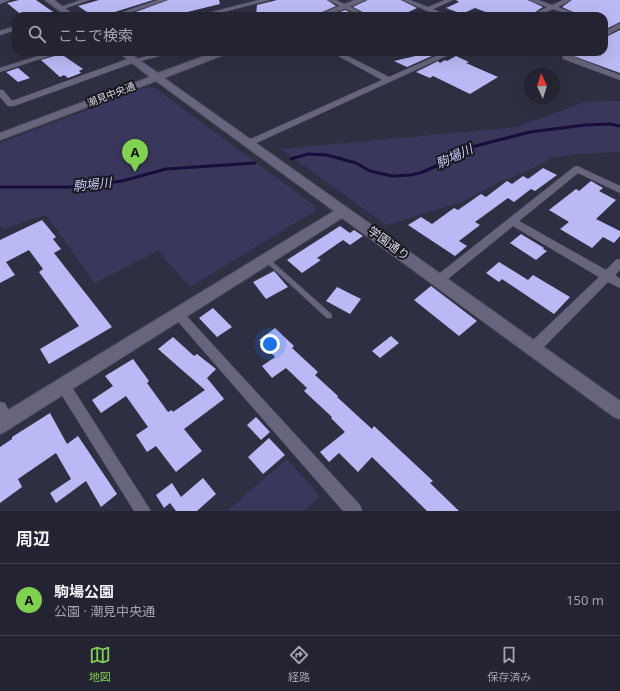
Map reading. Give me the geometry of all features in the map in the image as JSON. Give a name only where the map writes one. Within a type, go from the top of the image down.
[{"type":"street","points":[[0,2],[7,0]]},
{"type":"street","points":[[49,0],[60,12],[87,0]]},
{"type":"street","points":[[126,12],[164,0]]},
{"type":"street","points":[[216,12],[267,0]]},
{"type":"street","points":[[330,0],[358,12]]},
{"type":"street","points":[[329,12],[362,0]]},
{"type":"street","points":[[405,0],[435,12]]},
{"type":"street","points":[[428,9],[450,0]]},
{"type":"street","points":[[532,0],[567,12]]},
{"type":"street","points":[[542,12],[568,0]]},
{"type":"street","points":[[608,25],[619,27]]},
{"type":"street","points":[[608,33],[619,27]]},
{"type":"street","points":[[0,33],[12,29]]},
{"type":"street","points":[[0,70],[45,56]]},
{"type":"street","name":"学園通り","points":[[128,56],[620,411]]},
{"type":"street","points":[[0,92],[11,104],[134,60],[152,56]]},
{"type":"street","name":"潮見中央通","points":[[0,137],[212,56]]},
{"type":"street","points":[[343,56],[388,80]]},
{"type":"street","points":[[249,143],[440,56]]},
{"type":"street","points":[[568,56],[566,57],[620,78]]},
{"type":"street","points":[[439,280],[577,169],[620,190]]},
{"type":"street","points":[[2,418],[63,385],[344,211]]},
{"type":"street","points":[[512,221],[620,284]]},
{"type":"street","points":[[534,348],[620,263]]},
{"type":"street","points":[[178,314],[354,511]]},
{"type":"street","points":[[63,385],[143,511]]},
{"type":"lane","points":[[266,259],[329,316]]},
{"type":"shaded area","points":[[147,87],[155,88],[315,206],[315,211],[190,287],[158,251],[95,283],[46,215],[3,229],[0,225],[0,143]]},
{"type":"shaded area","points":[[620,101],[620,152],[576,154],[552,158],[528,171],[495,184],[462,202],[386,225],[281,149],[517,127],[585,102]]},
{"type":"shaded area","points":[[287,459],[320,496],[304,511],[227,511]]},
{"type":"building","points":[[19,0],[36,0],[53,12],[18,12],[7,3]]},
{"type":"building","points":[[99,0],[153,0],[115,12],[87,12],[78,6]]},
{"type":"building","points":[[168,0],[219,0],[220,4],[187,12],[136,12]]},
{"type":"building","points":[[277,0],[327,0],[336,6],[323,12],[256,12],[257,5]]},
{"type":"building","points":[[367,0],[401,0],[417,8],[408,12],[362,12],[353,7]]},
{"type":"building","points":[[456,0],[528,0],[543,7],[535,12],[486,12],[475,8],[466,12],[457,12],[446,8],[459,2]]},
{"type":"building","points":[[572,0],[620,0],[620,22],[608,28],[608,12],[573,12],[562,7]]},
{"type":"building","points":[[620,30],[620,73],[573,56],[608,56],[608,36]]},
{"type":"building","points":[[54,56],[64,56],[83,69],[79,71],[81,73],[68,78],[64,75],[60,77],[41,60]]},
{"type":"building","points":[[415,56],[432,56],[407,67],[394,61]]},
{"type":"building","points":[[456,56],[469,62],[466,63],[498,77],[470,94],[433,76],[430,78],[416,72],[438,61],[440,63]]},
{"type":"building","points":[[18,68],[30,78],[18,82],[6,72]]},
{"type":"building","points":[[543,168],[557,175],[535,191],[531,189],[514,202],[508,198],[475,222],[480,225],[459,241],[467,246],[455,256],[408,225],[421,217],[432,224],[454,208],[458,210],[481,194],[486,197],[507,181],[512,184],[523,176],[528,179]]},
{"type":"building","points":[[591,181],[603,188],[599,191],[616,200],[596,219],[620,231],[620,236],[614,243],[603,237],[592,248],[560,229],[569,222],[549,210],[576,189],[579,191]]},
{"type":"building","points":[[42,220],[56,237],[53,239],[61,249],[54,253],[112,327],[49,364],[40,349],[79,326],[39,272],[43,269],[29,250],[6,262],[15,275],[0,283],[0,240]]},
{"type":"building","points":[[340,226],[350,233],[354,230],[363,236],[350,245],[343,240],[317,258],[321,260],[302,273],[287,260]]},
{"type":"building","points":[[521,234],[547,251],[536,260],[510,243]]},
{"type":"building","points":[[499,262],[528,280],[533,275],[570,297],[554,314],[502,279],[499,282],[486,273]]},
{"type":"building","points":[[274,271],[288,287],[266,299],[253,282]]},
{"type":"building","points":[[431,286],[477,321],[459,336],[414,300]]},
{"type":"building","points":[[337,287],[361,299],[350,314],[326,301]]},
{"type":"building","points":[[213,308],[232,327],[217,337],[199,318]]},
{"type":"building","points":[[275,328],[294,346],[292,348],[318,372],[315,375],[338,396],[337,397],[372,429],[374,426],[433,481],[430,483],[459,511],[427,511],[372,457],[358,472],[339,453],[329,462],[320,452],[345,432],[331,418],[332,417],[304,391],[307,388],[286,368],[272,378],[262,366],[275,357],[259,340]]},
{"type":"building","points":[[391,336],[399,343],[380,358],[372,351]]},
{"type":"building","points":[[173,337],[194,356],[197,354],[216,369],[207,378],[224,399],[184,429],[202,451],[176,472],[156,446],[147,452],[136,435],[148,427],[126,396],[101,413],[92,400],[113,386],[105,376],[133,359],[149,381],[147,383],[168,412],[172,410],[173,412],[205,390],[158,349]]},
{"type":"building","points":[[50,413],[67,444],[78,436],[117,494],[101,507],[86,481],[56,503],[50,493],[71,479],[56,453],[18,479],[22,487],[0,503],[0,447],[12,439],[12,437]]},
{"type":"building","points":[[256,417],[270,432],[261,440],[247,425]]},
{"type":"building","points":[[269,438],[285,455],[263,474],[248,457]]},
{"type":"building","points":[[203,478],[216,494],[197,511],[176,511],[170,503],[164,508],[156,495],[172,483],[181,497]]},
{"type":"waterway","name":"駒場川","points":[[291,159],[308,154],[327,155],[356,163],[370,171],[392,176],[410,175],[420,173],[448,161],[475,146],[530,132],[585,125],[610,124],[620,126]]},
{"type":"waterway","name":"駒場川","points":[[0,187],[76,187],[122,181],[166,169],[255,163]]},
{"type":"place","name":"駒場公園","points":[[135,172]]}]
